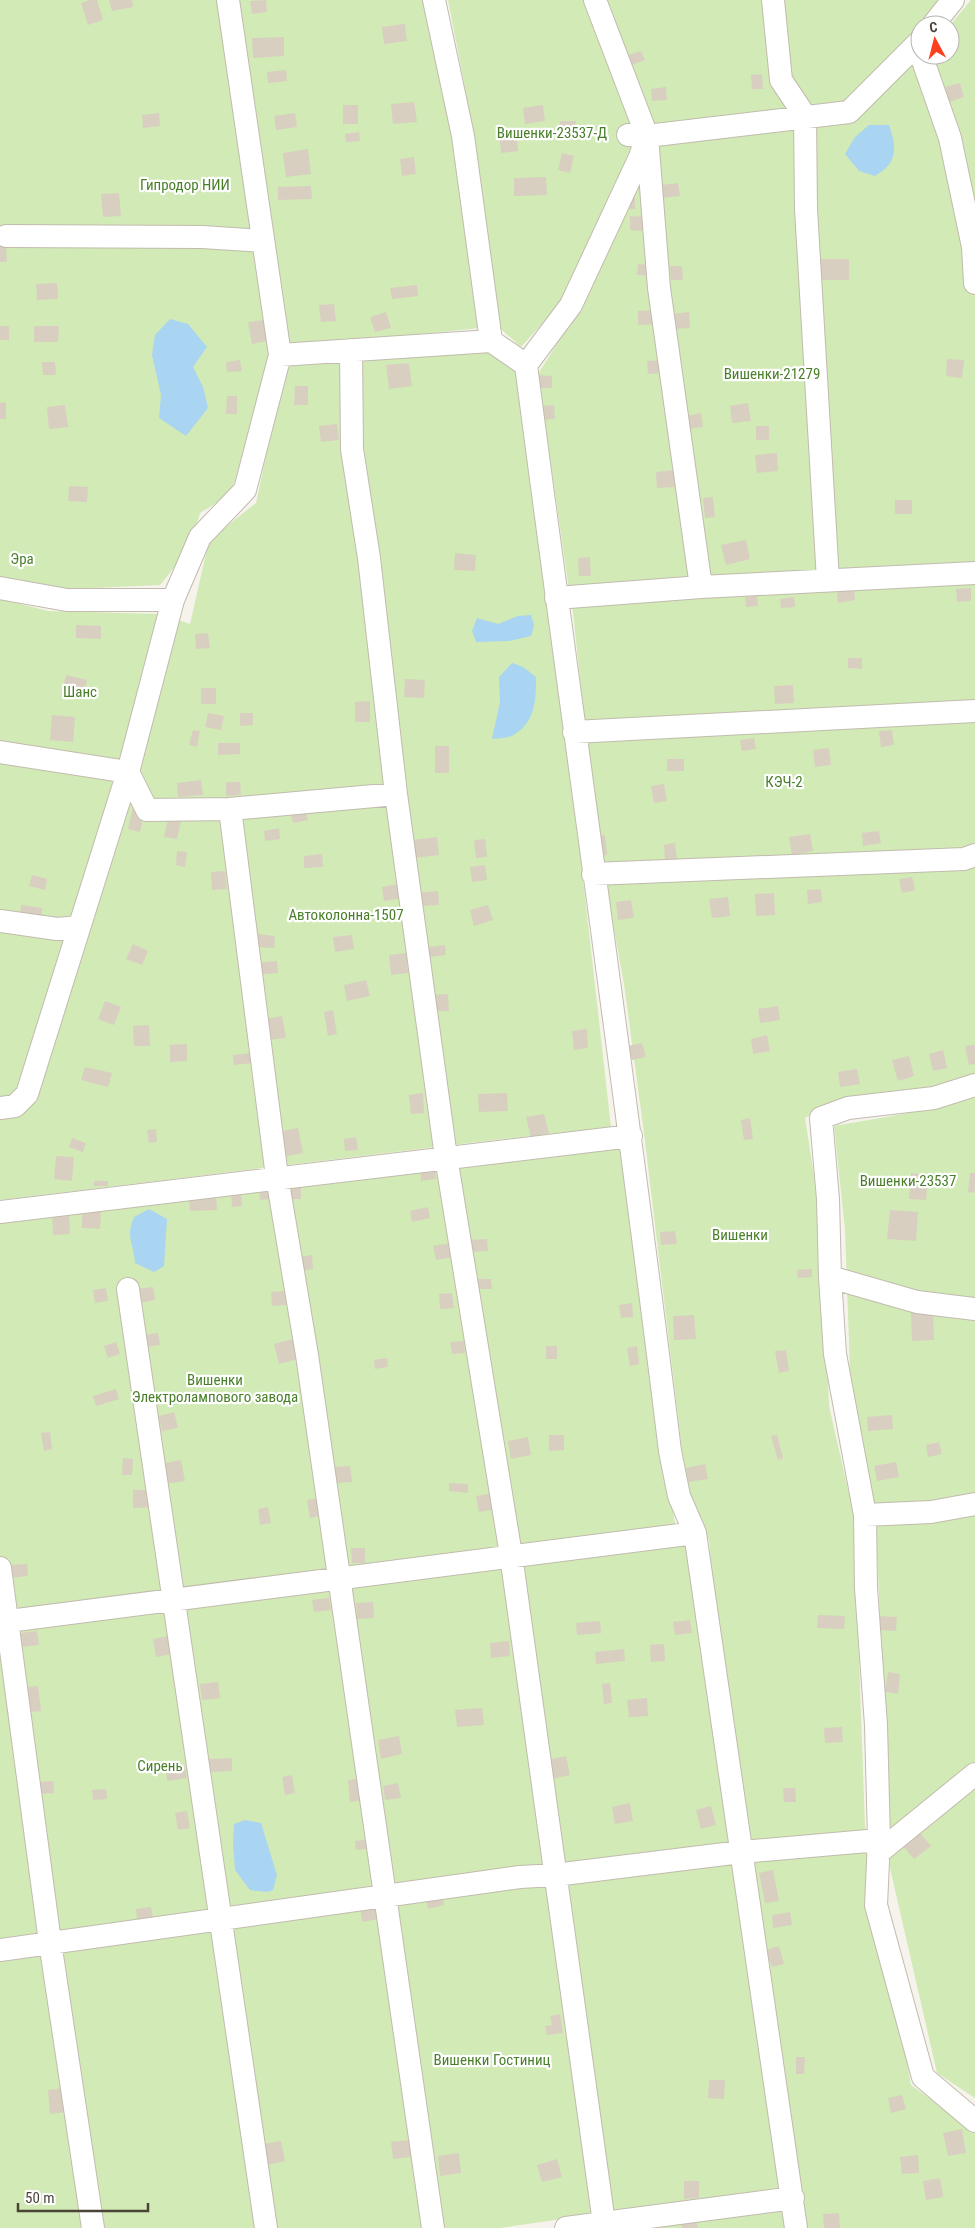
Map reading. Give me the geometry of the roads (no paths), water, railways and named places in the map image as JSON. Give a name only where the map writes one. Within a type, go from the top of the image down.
[{"type":"street","points":[[0,1108],[15,1106],[27,1094],[128,772],[173,600],[200,537],[245,490],[280,355],[228,0]]},
{"type":"street","points":[[434,0],[463,136],[491,341]]},
{"type":"street","points":[[595,0],[638,136],[701,587]]},
{"type":"street","points":[[773,0],[781,80],[805,116],[806,208],[828,580]]},
{"type":"street","points":[[941,15],[952,1]]},
{"type":"street","points":[[638,136],[849,112],[910,57]]},
{"type":"street","points":[[926,65],[950,138],[973,247],[975,283]]},
{"type":"street","points":[[638,136],[640,157],[571,305],[526,365],[574,732],[631,1136],[670,1451],[679,1496],[694,1532],[796,2228]]},
{"type":"street","points":[[6,236],[202,237],[263,241]]},
{"type":"street","points":[[280,355],[491,341],[526,365]]},
{"type":"street","points":[[351,350],[352,449],[368,558],[396,794],[446,1157],[511,1555],[604,2223]]},
{"type":"street","points":[[556,598],[701,587],[975,572]]},
{"type":"street","points":[[0,588],[67,600],[173,600]]},
{"type":"street","points":[[574,732],[975,711]]},
{"type":"street","points":[[0,752],[128,772]]},
{"type":"street","points":[[128,772],[147,810],[230,809],[396,794]]},
{"type":"street","points":[[230,809],[277,1177],[307,1355],[433,2228]]},
{"type":"street","points":[[594,874],[964,859],[975,855]]},
{"type":"street","points":[[0,921],[57,929],[79,927]]},
{"type":"street","points":[[975,1085],[934,1098],[848,1108],[821,1118],[828,1199],[830,1277],[835,1354],[865,1514],[866,1588],[876,1725],[879,1846],[876,1905],[923,2077],[975,2120]]},
{"type":"street","points":[[0,1212],[277,1177],[631,1136]]},
{"type":"street","points":[[830,1277],[918,1302],[975,1309]]},
{"type":"street","points":[[128,1289],[222,1918],[266,2228]]},
{"type":"street","points":[[865,1514],[931,1512],[975,1504]]},
{"type":"street","points":[[4,1621],[694,1532]]},
{"type":"street","points":[[0,1568],[4,1621],[93,2228]]},
{"type":"street","points":[[0,1950],[520,1877],[555,1875],[741,1852],[879,1846],[975,1774]]},
{"type":"street","points":[[566,2228],[793,2198]]},
{"type":"water","points":[[869,125],[889,125],[894,148],[892,160],[888,166],[875,176],[859,171],[845,154],[855,137]]},
{"type":"water","points":[[170,319],[188,324],[207,347],[193,367],[203,387],[208,408],[186,436],[159,418],[161,395],[152,355],[155,335]]},
{"type":"water","points":[[531,615],[534,625],[531,636],[509,641],[476,642],[472,631],[477,618],[498,624],[518,616]]},
{"type":"water","points":[[512,663],[523,667],[536,677],[535,701],[531,716],[522,729],[507,737],[492,739],[500,702],[499,677]]},
{"type":"water","points":[[149,1209],[167,1219],[164,1266],[154,1272],[135,1263],[130,1235],[134,1217]]},
{"type":"water","points":[[245,1820],[261,1823],[277,1875],[273,1890],[267,1892],[250,1890],[235,1870],[234,1824]]},
{"type":"park label","name":"Вишенки-23537-Д","points":[[552,133]]},
{"type":"park label","name":"Гипродор НИИ","points":[[185,185]]},
{"type":"park label","name":"Вишенки-21279","points":[[772,374]]},
{"type":"park label","name":"Эра","points":[[22,559]]},
{"type":"park label","name":"Шанс","points":[[80,692]]},
{"type":"park label","name":"КЭЧ-2","points":[[784,782]]},
{"type":"park label","name":"Автоколонна-1507","points":[[346,915]]},
{"type":"park label","name":"Вишенки-23537","points":[[908,1181]]},
{"type":"park label","name":"Вишенки","points":[[740,1235]]},
{"type":"park label","name":"Вишенки Электролампового завода","points":[[215,1388]]},
{"type":"park label","name":"Сирень","points":[[160,1766]]},
{"type":"park label","name":"Вишенки Гостиниц","points":[[492,2060]]}]
